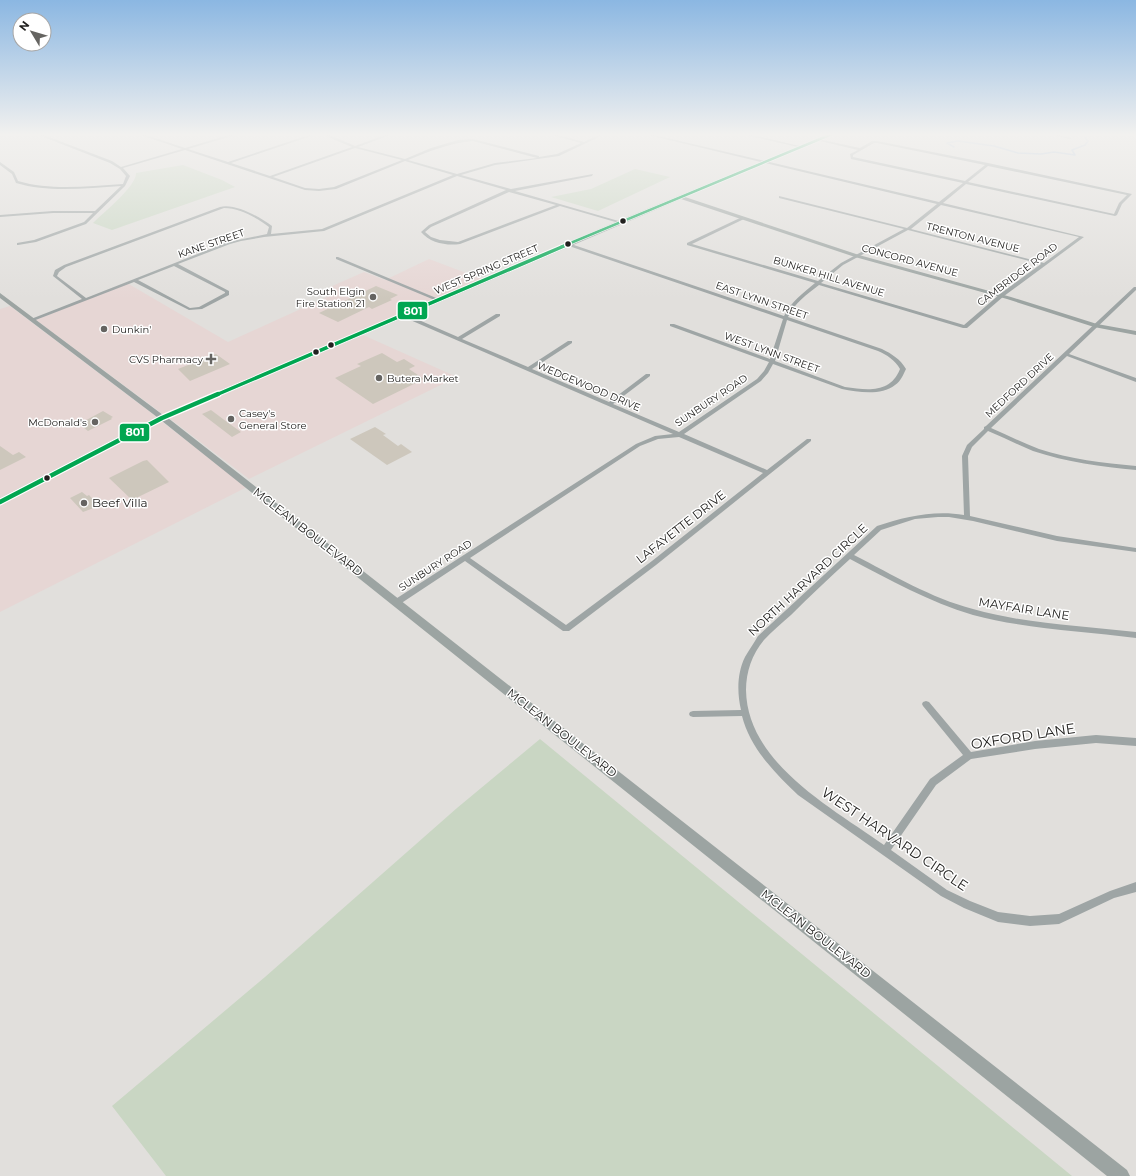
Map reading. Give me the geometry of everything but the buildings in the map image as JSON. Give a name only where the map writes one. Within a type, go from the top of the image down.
[{"type":"main road","name":"WEST SPRING STREET","points":[[0,502],[162,418],[567,244],[701,189]]},
{"type":"main road","name":"CONCORD AVENUE","points":[[681,197],[857,256],[1002,295],[1096,326],[1136,333]]},
{"type":"main road","name":"MCLEAN BOULEVARD","points":[[0,295],[162,418],[1121,1176]]},
{"type":"street","points":[[18,244],[35,241],[85,223],[120,189]]},
{"type":"street","points":[[305,189],[329,189]]},
{"type":"street","name":"KANE STREET","points":[[33,320],[229,243],[269,234],[300,233],[322,230],[422,189]]},
{"type":"street","points":[[501,189],[620,222]]},
{"type":"street","points":[[519,189],[508,191],[430,226],[423,232],[426,236],[444,242],[463,242],[559,205]]},
{"type":"street","points":[[878,189],[941,204]]},
{"type":"street","name":"SUNBURY ROAD","points":[[396,602],[638,445],[657,437],[679,435],[759,380],[766,373],[772,361],[785,318],[791,305],[842,264],[908,230],[959,189]]},
{"type":"street","points":[[993,189],[1115,215],[1120,204],[1130,194],[1108,189]]},
{"type":"street","name":"TRENTON AVENUE","points":[[780,197],[1045,264]]},
{"type":"street","name":"CAMBRIDGE ROAD","points":[[941,204],[1082,237],[1002,295],[964,326]]},
{"type":"street","points":[[85,299],[55,276],[57,271],[65,266],[225,207],[236,209],[265,221],[271,227],[269,234]]},
{"type":"street","points":[[0,216],[47,212],[96,212]]},
{"type":"street","name":"BUNKER HILL AVENUE","points":[[743,218],[688,244],[964,326]]},
{"type":"street","name":"EAST LYNN STREET","points":[[567,244],[892,355],[903,369],[901,375],[893,385],[885,389],[868,391]]},
{"type":"street","points":[[337,258],[439,300]]},
{"type":"street","points":[[134,280],[189,309],[200,308],[228,294],[227,291],[174,264]]},
{"type":"street","name":"MEDFORD DRIVE","points":[[967,518],[965,456],[969,446],[986,428],[1136,288]]},
{"type":"street","name":"WEDGEWOOD DRIVE","points":[[403,315],[768,473]]},
{"type":"street","points":[[458,339],[498,315]]},
{"type":"street","name":"WEST LYNN STREET","points":[[672,325],[844,388],[868,391]]},
{"type":"street","points":[[529,369],[570,342]]},
{"type":"street","points":[[1065,354],[1136,380]]},
{"type":"street","points":[[610,404],[648,375]]},
{"type":"street","points":[[986,428],[1035,449],[1068,459],[1136,468]]},
{"type":"street","name":"LAFAYETTE DRIVE","points":[[465,558],[566,629],[809,440]]},
{"type":"street","name":"NORTH HARVARD CIRCLE","points":[[744,713],[742,696],[743,674],[748,657],[754,646],[771,628],[879,528],[902,520],[940,514],[967,518],[1079,543],[1136,550]]},
{"type":"street","name":"MAYFAIR LANE","points":[[849,555],[929,596],[972,612],[1010,620],[1136,636]]},
{"type":"street","points":[[926,704],[969,756]]},
{"type":"street","points":[[693,714],[744,713]]},
{"type":"street","name":"WEST HARVARD CIRCLE","points":[[744,713],[750,730],[759,746],[787,780],[801,792],[944,892],[967,905],[998,917],[1030,921],[1059,919],[1113,894],[1136,887]]},
{"type":"street","name":"OXFORD LANE","points":[[885,851],[932,782],[969,756],[1034,745],[1096,739],[1136,742]]},
{"type":"shaded area","points":[[429,259],[482,279],[164,415],[36,320],[127,283],[228,342],[338,292],[330,287],[364,272],[385,280]]},
{"type":"shaded area","points":[[10,306],[158,418],[0,499],[0,309]]},
{"type":"shaded area","points":[[363,335],[457,377],[249,479],[169,418]]},
{"type":"shaded area","points":[[161,421],[247,487],[0,612],[0,504]]},
{"type":"green space","points":[[128,189],[230,189],[112,230],[93,223]]},
{"type":"green space","points":[[591,189],[645,189],[598,211],[551,197]]},
{"type":"green space","points":[[540,739],[1072,1176],[166,1176],[112,1106],[265,977],[457,808]]},
{"type":"transit line","name":"801","points":[[0,502],[162,418],[700,189]]},
{"type":"place","name":"South Elgin Fire Station 21","points":[[373,297]]},
{"type":"place","name":"Dunkin'","points":[[104,329]]},
{"type":"place","name":"CVS Pharmacy","points":[[211,359]]},
{"type":"place","name":"Butera Market","points":[[379,378]]},
{"type":"place","name":"Casey's General Store","points":[[231,419]]},
{"type":"place","name":"McDonald's","points":[[95,422]]},
{"type":"place","name":"Beef Villa","points":[[84,503]]}]
